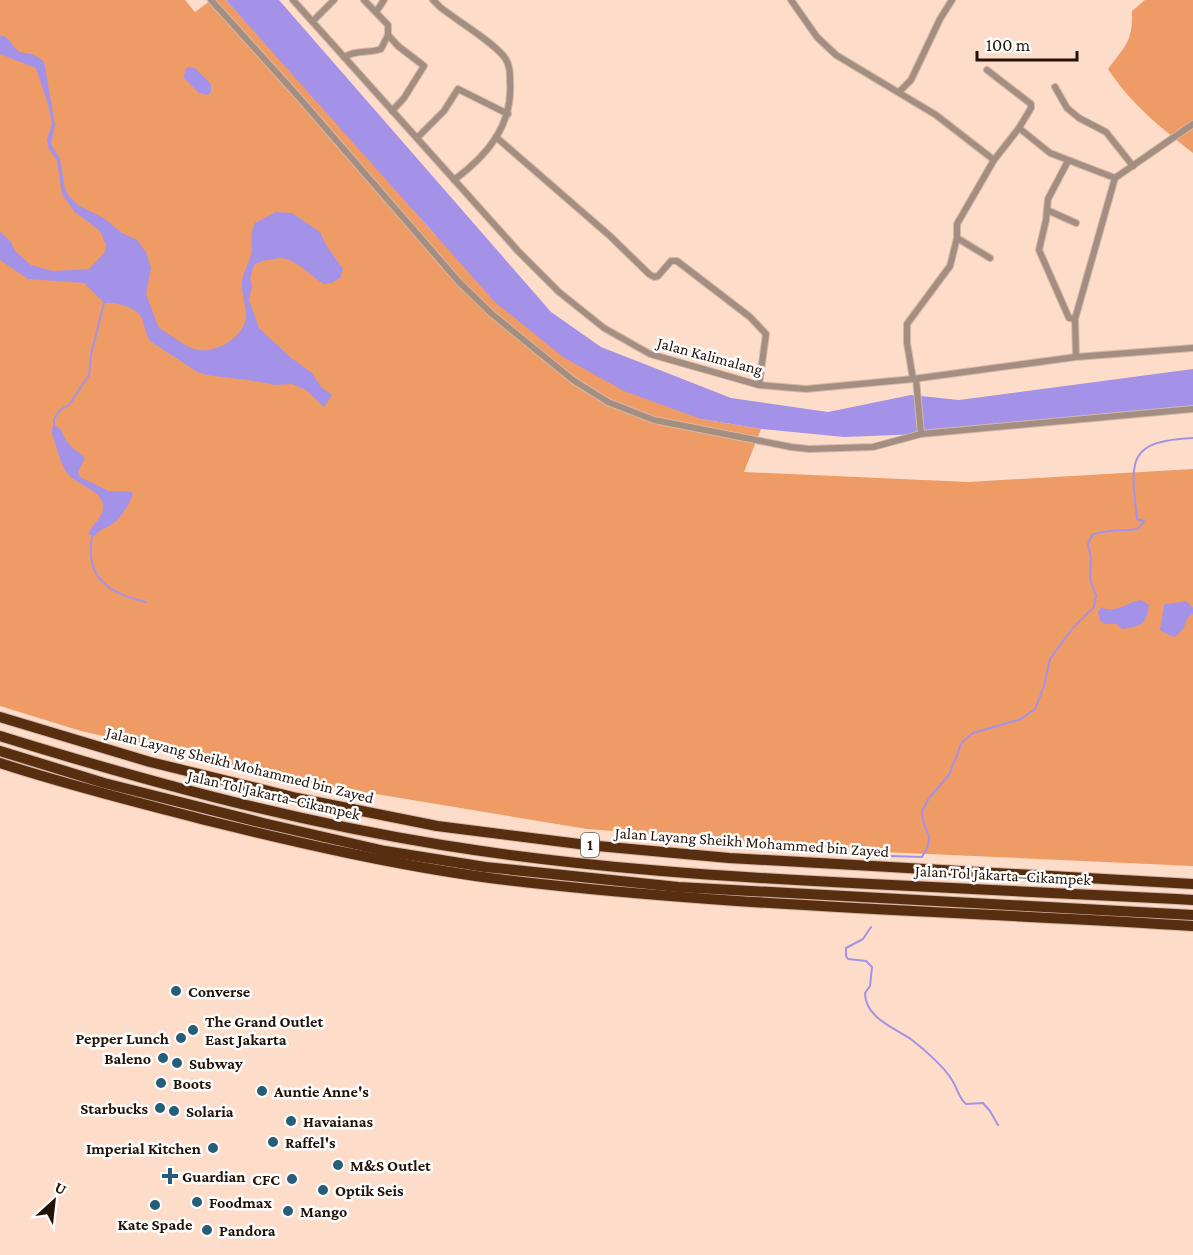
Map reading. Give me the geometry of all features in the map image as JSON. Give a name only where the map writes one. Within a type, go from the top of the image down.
[{"type":"highway","name":"Jalan Layang Sheikh Mohammed bin Zayed","points":[[0,717],[173,767],[297,798],[437,826],[587,845],[729,858],[1193,884]]},
{"type":"highway","name":"Jalan Tol Jakarta–Cikampek","points":[[0,736],[78,760],[257,808],[364,832],[467,849],[596,865],[725,877],[1193,900]]},
{"type":"highway","name":"Jalan Tol Jakarta–Cikampek","points":[[0,751],[104,783],[263,823],[385,851],[475,866],[678,887],[1193,915]]},
{"type":"highway","points":[[0,763],[161,809],[266,835],[367,858],[487,877],[607,891],[727,901],[1193,926]]},
{"type":"street","points":[[211,0],[459,282],[492,314],[573,380],[600,398],[632,412],[666,423],[801,448],[873,447],[920,431],[1193,409]]},
{"type":"street","name":"Jalan Kalimalang","points":[[293,0],[518,251],[551,284],[604,328],[650,354],[759,385],[806,389],[915,381],[1076,357],[1193,348]]},
{"type":"street","points":[[313,21],[334,0]]},
{"type":"street","points":[[344,57],[354,51],[369,53],[381,48],[388,35],[388,25],[364,0]]},
{"type":"street","points":[[376,12],[384,0]]},
{"type":"street","points":[[433,0],[504,56],[510,72],[511,93],[508,114],[496,137],[478,160],[454,180]]},
{"type":"street","points":[[790,0],[817,37],[836,55],[936,115],[994,160]]},
{"type":"street","points":[[899,92],[911,80],[940,19],[952,0]]},
{"type":"street","points":[[388,35],[398,46],[424,66],[404,98],[392,111]]},
{"type":"street","points":[[920,431],[906,327],[950,266],[957,238],[957,224],[994,160],[1032,108],[1031,104],[987,70]]},
{"type":"street","points":[[1055,87],[1067,108],[1079,118],[1106,132],[1133,166]]},
{"type":"street","points":[[417,138],[444,111],[458,89],[508,114]]},
{"type":"street","points":[[1076,357],[1075,320],[1115,178],[1193,124]]},
{"type":"street","points":[[1019,128],[1044,149],[1068,161],[1115,178]]},
{"type":"street","points":[[496,137],[610,236],[649,274],[654,277],[658,276],[671,261],[678,261],[750,317],[766,334],[759,385]]},
{"type":"street","points":[[1068,161],[1048,199],[1039,250],[1069,318],[1075,320]]},
{"type":"street","points":[[1047,210],[1076,224]]},
{"type":"street","points":[[957,238],[990,258]]},
{"type":"shaded area","points":[[0,0],[185,0],[195,12],[211,0],[226,0],[435,235],[701,419],[761,429],[744,472],[968,482],[1193,469],[1193,866],[883,852],[587,829],[310,783],[81,731],[0,706]]},
{"type":"shaded area","points":[[226,0],[279,0],[551,312],[601,347],[731,398],[828,412],[911,395],[959,400],[1193,369],[1193,408],[921,434],[844,437],[761,429],[701,419],[624,391],[563,357],[495,302]]},
{"type":"shaded area","points":[[1145,0],[1193,0],[1193,153],[1136,104],[1108,69],[1127,43],[1131,30],[1132,11]]},
{"type":"shaded area","points":[[0,35],[8,39],[19,51],[44,61],[55,125],[51,144],[60,159],[65,189],[78,205],[137,240],[146,252],[151,268],[146,294],[158,326],[180,342],[194,349],[214,349],[235,337],[244,325],[246,311],[242,281],[252,250],[255,223],[276,212],[292,213],[320,232],[343,269],[340,278],[323,284],[288,259],[262,261],[254,265],[250,278],[252,285],[249,300],[259,328],[290,357],[312,373],[321,387],[332,395],[324,407],[306,390],[292,384],[275,385],[206,375],[196,371],[150,341],[141,317],[135,310],[119,304],[104,303],[84,283],[28,279],[0,260],[0,232],[11,242],[15,251],[31,265],[53,271],[89,269],[105,252],[106,245],[100,231],[74,211],[62,194],[57,161],[48,147],[47,139],[52,124],[48,104],[36,68],[0,54]]},
{"type":"shaded area","points":[[188,67],[195,68],[211,84],[211,92],[208,95],[199,93],[184,78]]},
{"type":"shaded area","points":[[56,426],[61,430],[67,442],[85,458],[78,472],[80,477],[109,491],[133,493],[118,519],[95,536],[88,534],[102,513],[103,504],[96,494],[72,478],[65,470],[52,434],[52,428]]},
{"type":"shaded area","points":[[1141,600],[1149,605],[1144,621],[1139,625],[1122,629],[1116,624],[1104,624],[1100,620],[1098,612],[1101,607],[1117,609]]},
{"type":"shaded area","points":[[1186,601],[1193,608],[1193,614],[1188,617],[1183,629],[1175,637],[1160,630],[1164,605]]},
{"type":"waterway","points":[[54,428],[54,419],[60,410],[69,405],[89,375],[91,355],[104,303]]},
{"type":"waterway","points":[[886,859],[891,856],[922,857],[928,846],[929,837],[922,811],[929,798],[949,775],[962,742],[973,733],[1021,719],[1035,709],[1044,686],[1050,659],[1072,629],[1094,607],[1096,596],[1090,579],[1091,558],[1088,544],[1092,535],[1107,531],[1138,529],[1144,521],[1137,519],[1134,483],[1137,458],[1144,450],[1155,444],[1193,438]]},
{"type":"waterway","points":[[93,532],[91,560],[101,580],[119,593],[146,602]]},
{"type":"waterway","points":[[871,927],[863,939],[846,948],[848,959],[866,961],[872,967],[870,986],[865,993],[870,1009],[875,1016],[912,1040],[934,1059],[949,1075],[966,1104],[983,1103],[998,1125]]},
{"type":"place","name":"Converse","points":[[176,991]]},
{"type":"place","name":"The Grand Outlet East Jakarta","points":[[193,1030]]},
{"type":"place","name":"Pepper Lunch","points":[[181,1038]]},
{"type":"place","name":"Baleno","points":[[163,1058]]},
{"type":"place","name":"Subway","points":[[177,1063]]},
{"type":"place","name":"Boots","points":[[161,1083]]},
{"type":"place","name":"Auntie Anne's","points":[[262,1091]]},
{"type":"place","name":"Starbucks","points":[[160,1108]]},
{"type":"place","name":"Solaria","points":[[174,1111]]},
{"type":"place","name":"Havaianas","points":[[291,1121]]},
{"type":"place","name":"Raffel's","points":[[273,1142]]},
{"type":"place","name":"Imperial Kitchen","points":[[213,1148]]},
{"type":"place","name":"M&S Outlet","points":[[338,1165]]},
{"type":"place","name":"Guardian","points":[[170,1176]]},
{"type":"place","name":"CFC","points":[[292,1179]]},
{"type":"place","name":"Optik Seis","points":[[323,1190]]},
{"type":"place","name":"Foodmax","points":[[197,1202]]},
{"type":"place","name":"Kate Spade","points":[[155,1205]]},
{"type":"place","name":"Mango","points":[[288,1211]]},
{"type":"place","name":"Pandora","points":[[207,1230]]}]
